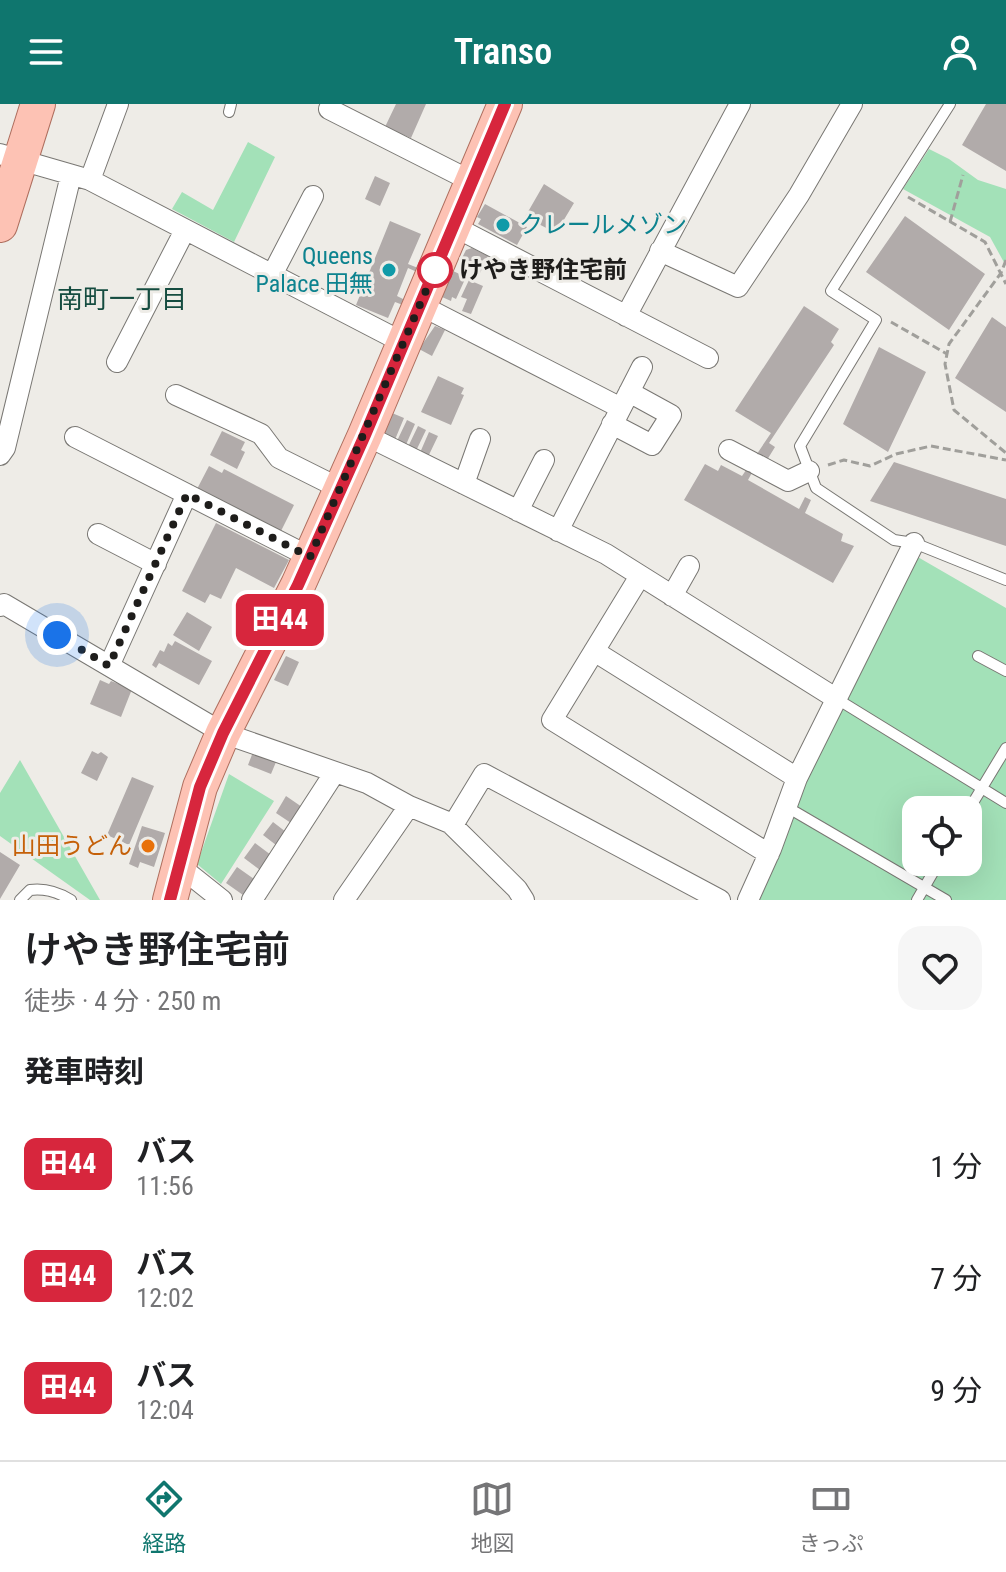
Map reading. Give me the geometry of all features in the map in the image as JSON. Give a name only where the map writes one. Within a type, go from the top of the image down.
[{"type":"main road","points":[[0,225],[10,157],[38,104]]},
{"type":"main road","points":[[170,900],[200,787],[341,489],[505,104]]},
{"type":"street","points":[[0,455],[5,448],[81,178],[118,104]]},
{"type":"street","points":[[626,316],[740,104]]},
{"type":"street","points":[[660,251],[738,287],[799,195],[852,104]]},
{"type":"street","points":[[327,113],[473,182]]},
{"type":"street","points":[[10,157],[81,178],[404,343]]},
{"type":"street","points":[[272,275],[313,196]]},
{"type":"street","points":[[453,226],[708,358]]},
{"type":"street","points":[[117,362],[185,230]]},
{"type":"street","points":[[420,305],[583,378],[621,408]]},
{"type":"street","points":[[558,531],[642,367]]},
{"type":"street","points":[[176,395],[204,398],[261,434],[279,458],[341,489]]},
{"type":"street","points":[[365,435],[606,554],[837,699]]},
{"type":"street","points":[[75,437],[310,557]]},
{"type":"street","points":[[464,484],[480,439]]},
{"type":"street","points":[[729,450],[788,481],[809,471]]},
{"type":"street","points":[[518,511],[544,460]]},
{"type":"street","points":[[109,666],[187,494]]},
{"type":"street","points":[[98,534],[156,564]]},
{"type":"street","points":[[748,900],[797,778],[914,543]]},
{"type":"street","points":[[672,596],[689,566]]},
{"type":"street","points":[[640,576],[552,720],[769,854]]},
{"type":"street","points":[[0,606],[4,604],[223,733],[367,783],[453,825],[517,889],[524,900]]},
{"type":"street","points":[[594,651],[797,778]]},
{"type":"street","points":[[252,900],[335,772]]},
{"type":"street","points":[[453,825],[484,774],[720,900]]},
{"type":"street","points":[[344,900],[409,806]]},
{"type":"street","points":[[178,865],[222,900]]},
{"type":"lane","points":[[950,104],[831,291],[876,320],[800,446],[816,488],[894,540],[914,543],[1006,580]]},
{"type":"lane","points":[[978,656],[1006,671]]},
{"type":"lane","points":[[837,699],[1006,803]]},
{"type":"lane","points":[[976,796],[1006,748]]},
{"type":"lane","points":[[792,810],[946,900]]},
{"type":"lane","points":[[917,900],[931,876]]},
{"type":"lane","points":[[20,900],[30,890],[39,889],[60,893],[71,900]]},
{"type":"path","points":[[950,222],[963,175]]},
{"type":"path","points":[[895,190],[985,242],[1006,284]]},
{"type":"path","points":[[1006,260],[1001,273],[949,344],[945,364],[954,410],[1006,453]]},
{"type":"path","points":[[876,320],[888,320],[947,354]]},
{"type":"path","points":[[809,471],[844,460],[870,466],[896,454],[931,446],[1006,460]]},
{"type":"green space","points":[[248,142],[275,157],[234,242],[172,209],[182,192],[213,210]]},
{"type":"green space","points":[[929,149],[978,180],[1006,189],[1006,266],[990,237],[903,189]]},
{"type":"green space","points":[[916,556],[1006,608],[1006,900],[755,900],[809,764]]},
{"type":"green space","points":[[20,760],[100,900],[90,900],[0,836],[0,793]]},
{"type":"green space","points":[[229,774],[274,801],[221,884],[197,864]]},
{"type":"building","points":[[396,104],[426,104],[411,138],[385,127]]},
{"type":"building","points":[[986,104],[1006,104],[1006,171],[962,145]]},
{"type":"building","points":[[375,176],[390,183],[380,206],[365,199]]},
{"type":"building","points":[[544,184],[574,203],[556,233],[525,217]]},
{"type":"building","name":"クレールメゾン","points":[[485,204],[527,227],[517,245],[478,224],[481,219],[477,217]]},
{"type":"building","points":[[905,216],[985,274],[949,330],[866,272]]},
{"type":"building","name":"Queens Palace 田無","points":[[390,221],[421,234],[408,264],[418,268],[417,272],[408,268],[397,296],[405,300],[403,305],[395,302],[388,318],[356,305]]},
{"type":"building","points":[[472,248],[488,256],[480,273],[461,260],[466,250]]},
{"type":"building","points":[[453,271],[466,277],[456,299],[452,297],[451,301],[442,297]]},
{"type":"building","points":[[469,280],[483,286],[471,314],[462,311],[467,299],[461,297]]},
{"type":"building","points":[[804,306],[839,329],[831,342],[834,345],[769,443],[775,447],[767,460],[761,456],[748,480],[799,509],[805,497],[811,500],[805,513],[843,534],[841,541],[854,546],[833,583],[684,500],[705,464],[718,471],[721,465],[742,476],[771,433],[735,411]]},
{"type":"building","points":[[992,317],[1006,327],[1006,412],[955,378]]},
{"type":"building","points":[[435,326],[445,330],[432,356],[419,349]]},
{"type":"building","points":[[879,347],[926,372],[888,452],[843,424]]},
{"type":"building","points":[[438,376],[464,388],[451,425],[421,412]]},
{"type":"building","points":[[392,413],[404,418],[394,442],[382,436]]},
{"type":"building","points":[[407,420],[415,424],[405,447],[396,443]]},
{"type":"building","points":[[418,426],[426,430],[415,453],[407,449]]},
{"type":"building","points":[[222,431],[245,442],[241,450],[245,452],[237,469],[210,455]]},
{"type":"building","points":[[429,432],[438,436],[427,459],[419,455]]},
{"type":"building","points":[[894,462],[1006,499],[1006,546],[870,501]]},
{"type":"building","points":[[209,466],[222,473],[224,469],[294,505],[280,533],[196,491]]},
{"type":"building","points":[[216,523],[289,560],[274,588],[236,568],[221,599],[210,594],[205,603],[182,591]]},
{"type":"building","points":[[187,612],[212,627],[199,651],[173,635]]},
{"type":"building","points":[[175,641],[212,661],[199,685],[159,663],[156,668],[152,665],[160,650],[164,652],[168,643],[172,646]]},
{"type":"building","points":[[286,656],[299,662],[288,686],[274,680]]},
{"type":"building","points":[[100,680],[132,689],[121,717],[90,704]]},
{"type":"building","points":[[92,751],[108,757],[97,781],[81,773]]},
{"type":"building","points":[[253,752],[276,762],[271,774],[248,765]]},
{"type":"building","points":[[132,777],[154,786],[129,845],[107,835]]},
{"type":"building","points":[[286,796],[302,807],[291,823],[276,813]]},
{"type":"building","points":[[273,822],[286,832],[276,845],[263,835]]},
{"type":"building","points":[[142,826],[165,833],[154,867],[140,862],[138,868],[129,864]]},
{"type":"building","points":[[255,843],[271,855],[260,870],[244,858]]},
{"type":"building","points":[[0,852],[20,865],[0,899]]},
{"type":"building","points":[[237,867],[254,879],[243,895],[226,883]]},
{"type":"bus line","name":"田44","points":[[170,900],[200,787],[223,733],[298,585],[365,435],[505,104]]},
{"type":"place","name":"クレールメゾン","points":[[503,225]]},
{"type":"place","name":"Queens Palace 田無","points":[[389,270]]},
{"type":"place","name":"けやき野住宅前","points":[[435,270]]},
{"type":"place","name":"山田うどん","points":[[148,846]]},
{"type":"district","name":"南町一丁目","points":[[122,299]]},
{"type":"route","points":[[57,635],[109,666],[187,494],[310,557],[435,270]]}]
